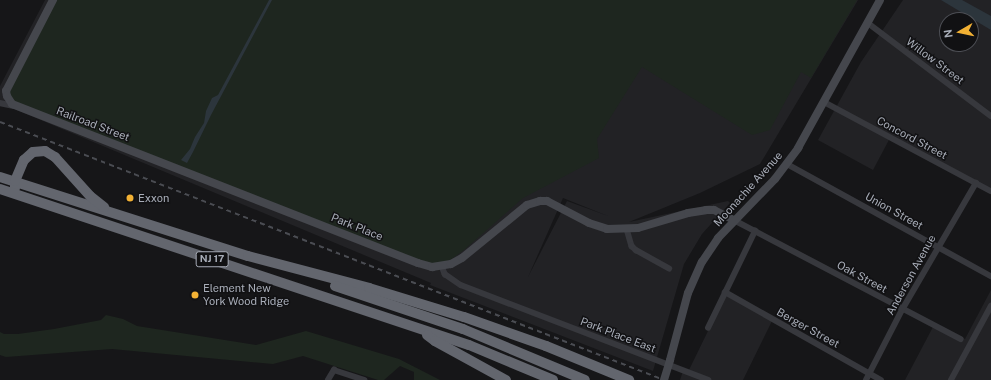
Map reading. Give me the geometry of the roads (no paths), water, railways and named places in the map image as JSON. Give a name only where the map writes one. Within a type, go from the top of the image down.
[{"type":"highway","points":[[1,192],[7,179],[24,160],[33,152],[45,151],[55,157],[90,196],[110,212]]},
{"type":"highway","points":[[7,179],[16,194]]},
{"type":"highway","name":"NJ 17","points":[[7,179],[248,256],[463,329],[585,380]]},
{"type":"highway","name":"NJ 17","points":[[1,192],[16,194],[469,345],[553,380]]},
{"type":"highway","points":[[248,256],[369,288],[464,317],[546,346],[629,380]]},
{"type":"highway","points":[[422,330],[435,341],[506,380]]},
{"type":"street","points":[[16,106],[7,96],[6,91],[53,0]]},
{"type":"street","name":"Moonachie Avenue","points":[[664,380],[683,308],[693,280],[710,248],[734,220],[787,164],[802,141],[880,0]]},
{"type":"street","name":"Willow Street","points":[[868,23],[991,116]]},
{"type":"street","name":"Concord Street","points":[[824,102],[991,191]]},
{"type":"street","name":"Railroad Street","points":[[0,103],[16,106],[178,168]]},
{"type":"street","name":"Union Street","points":[[787,164],[991,276]]},
{"type":"street","name":"Park Place","points":[[178,168],[418,263],[432,267],[442,266]]},
{"type":"street","name":"Anderson Avenue","points":[[866,380],[902,310],[976,183]]},
{"type":"street","points":[[442,266],[451,264],[462,258],[527,205],[540,201],[547,201],[599,227],[627,229],[648,226],[688,213],[706,210],[714,210],[734,220]]},
{"type":"street","name":"Oak Street","points":[[734,220],[902,310],[961,339]]},
{"type":"street","points":[[627,229],[632,246],[636,250],[669,268]]},
{"type":"street","points":[[708,328],[755,231]]},
{"type":"street","name":"Park Place East","points":[[442,266],[445,274],[461,285],[708,380]]},
{"type":"street","name":"Berger Street","points":[[725,292],[881,380]]},
{"type":"street","points":[[951,380],[991,306]]},
{"type":"street","points":[[328,380],[334,370],[364,380]]},
{"type":"railway","points":[[0,122],[664,380]]},
{"type":"place","name":"Exxon","points":[[130,198]]},
{"type":"place","name":"Element New York Wood Ridge","points":[[195,295]]}]
